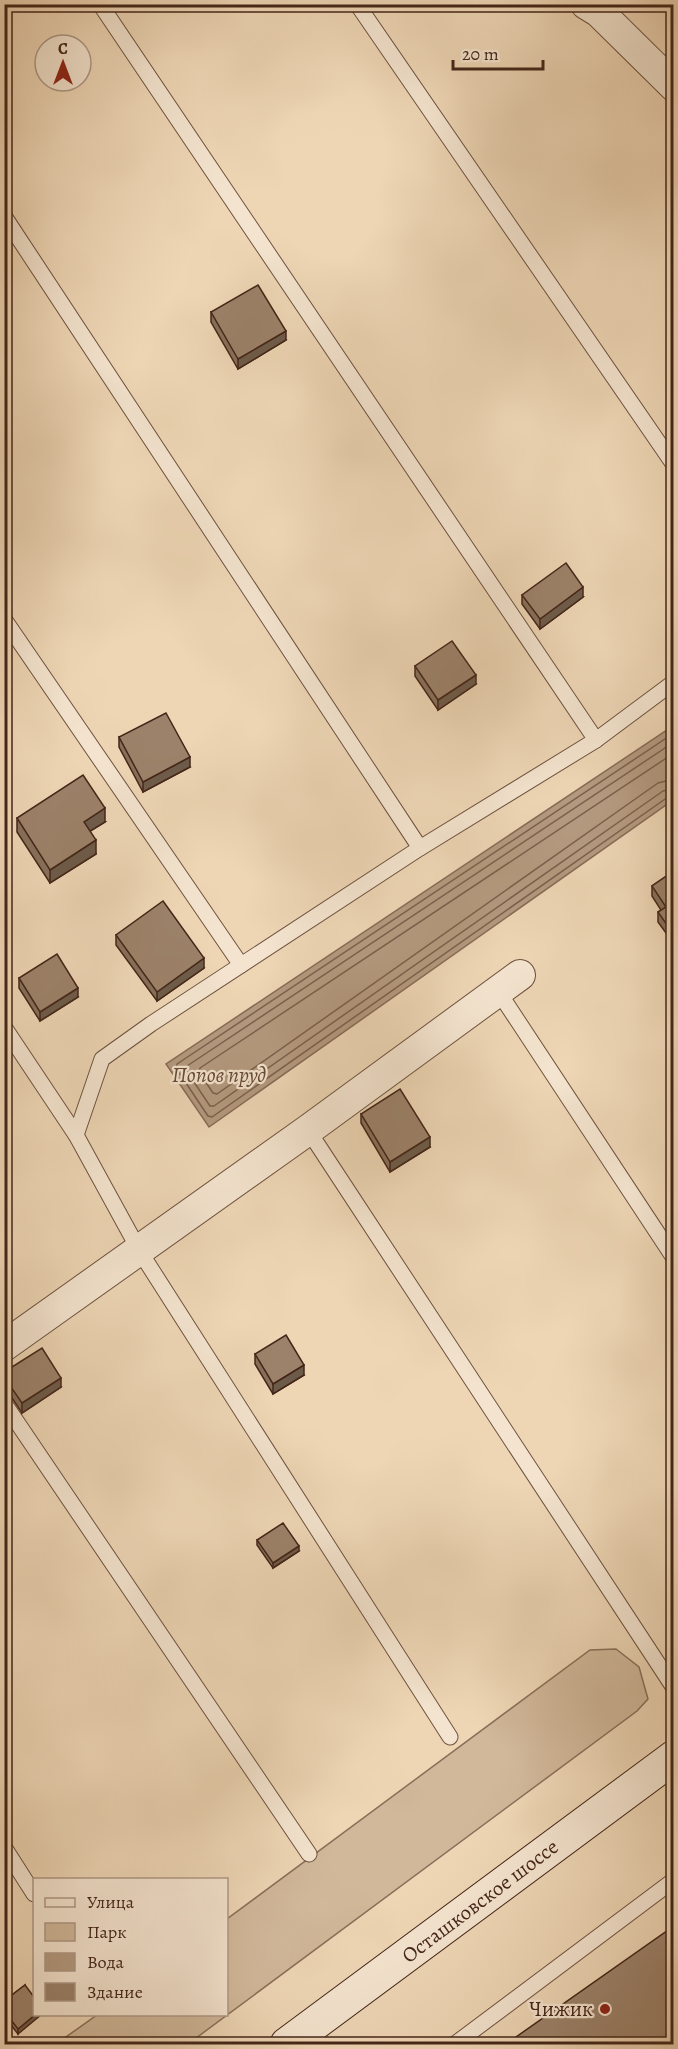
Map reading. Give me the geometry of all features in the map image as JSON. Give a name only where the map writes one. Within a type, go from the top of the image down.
[{"type":"main road","name":"Осташковское шоссе","points":[[287,2044],[674,1757]]},
{"type":"street","points":[[586,4],[599,12],[674,86]]},
{"type":"street","points":[[4,1346],[308,1130],[509,983]]},
{"type":"lane","points":[[100,4],[596,740]]},
{"type":"lane","points":[[357,4],[674,465]]},
{"type":"lane","points":[[4,216],[420,848]]},
{"type":"lane","points":[[4,619],[241,965]]},
{"type":"lane","points":[[76,1135],[102,1059],[420,848],[596,740],[674,682]]},
{"type":"lane","points":[[509,983],[674,1258]]},
{"type":"lane","points":[[4,1027],[76,1135],[139,1250],[450,1737]]},
{"type":"lane","points":[[308,1130],[674,1688]]},
{"type":"lane","points":[[4,1403],[309,1854]]},
{"type":"lane","points":[[4,1847],[33,1892]]},
{"type":"lane","points":[[455,2044],[674,1880]]},
{"type":"green space","points":[[616,1649],[639,1667],[648,1699],[637,1711],[228,2014],[228,1918],[590,1650]]},
{"type":"green space","points":[[96,2016],[226,2016],[188,2044],[56,2044]]},
{"type":"water","name":"Попов пруд","points":[[673,726],[673,800],[209,1127],[166,1064]]},
{"type":"building","points":[[258,285],[286,331],[238,359],[211,312]]},
{"type":"building","points":[[566,563],[583,587],[540,619],[522,595]]},
{"type":"building","points":[[452,641],[476,675],[438,700],[415,666]]},
{"type":"building","points":[[166,713],[190,757],[143,782],[119,737]]},
{"type":"building","points":[[83,775],[105,808],[84,822],[96,840],[50,870],[17,818]]},
{"type":"building","points":[[674,871],[674,935],[658,912],[666,907],[652,886]]},
{"type":"building","points":[[163,901],[204,958],[157,992],[116,935]]},
{"type":"building","points":[[57,954],[78,988],[40,1012],[19,978]]},
{"type":"building","points":[[400,1089],[430,1137],[390,1162],[361,1114]]},
{"type":"building","points":[[286,1335],[304,1365],[273,1384],[255,1354]]},
{"type":"building","points":[[42,1348],[61,1378],[22,1403],[4,1377],[4,1372]]},
{"type":"building","points":[[283,1523],[299,1546],[273,1563],[257,1540]]},
{"type":"building","points":[[674,1926],[674,2031],[656,2044],[506,2044]]},
{"type":"building","points":[[25,1985],[33,1996],[34,2016],[18,2029],[4,2011],[4,2001]]},
{"type":"place","name":"Чижик","points":[[605,2009]]}]
